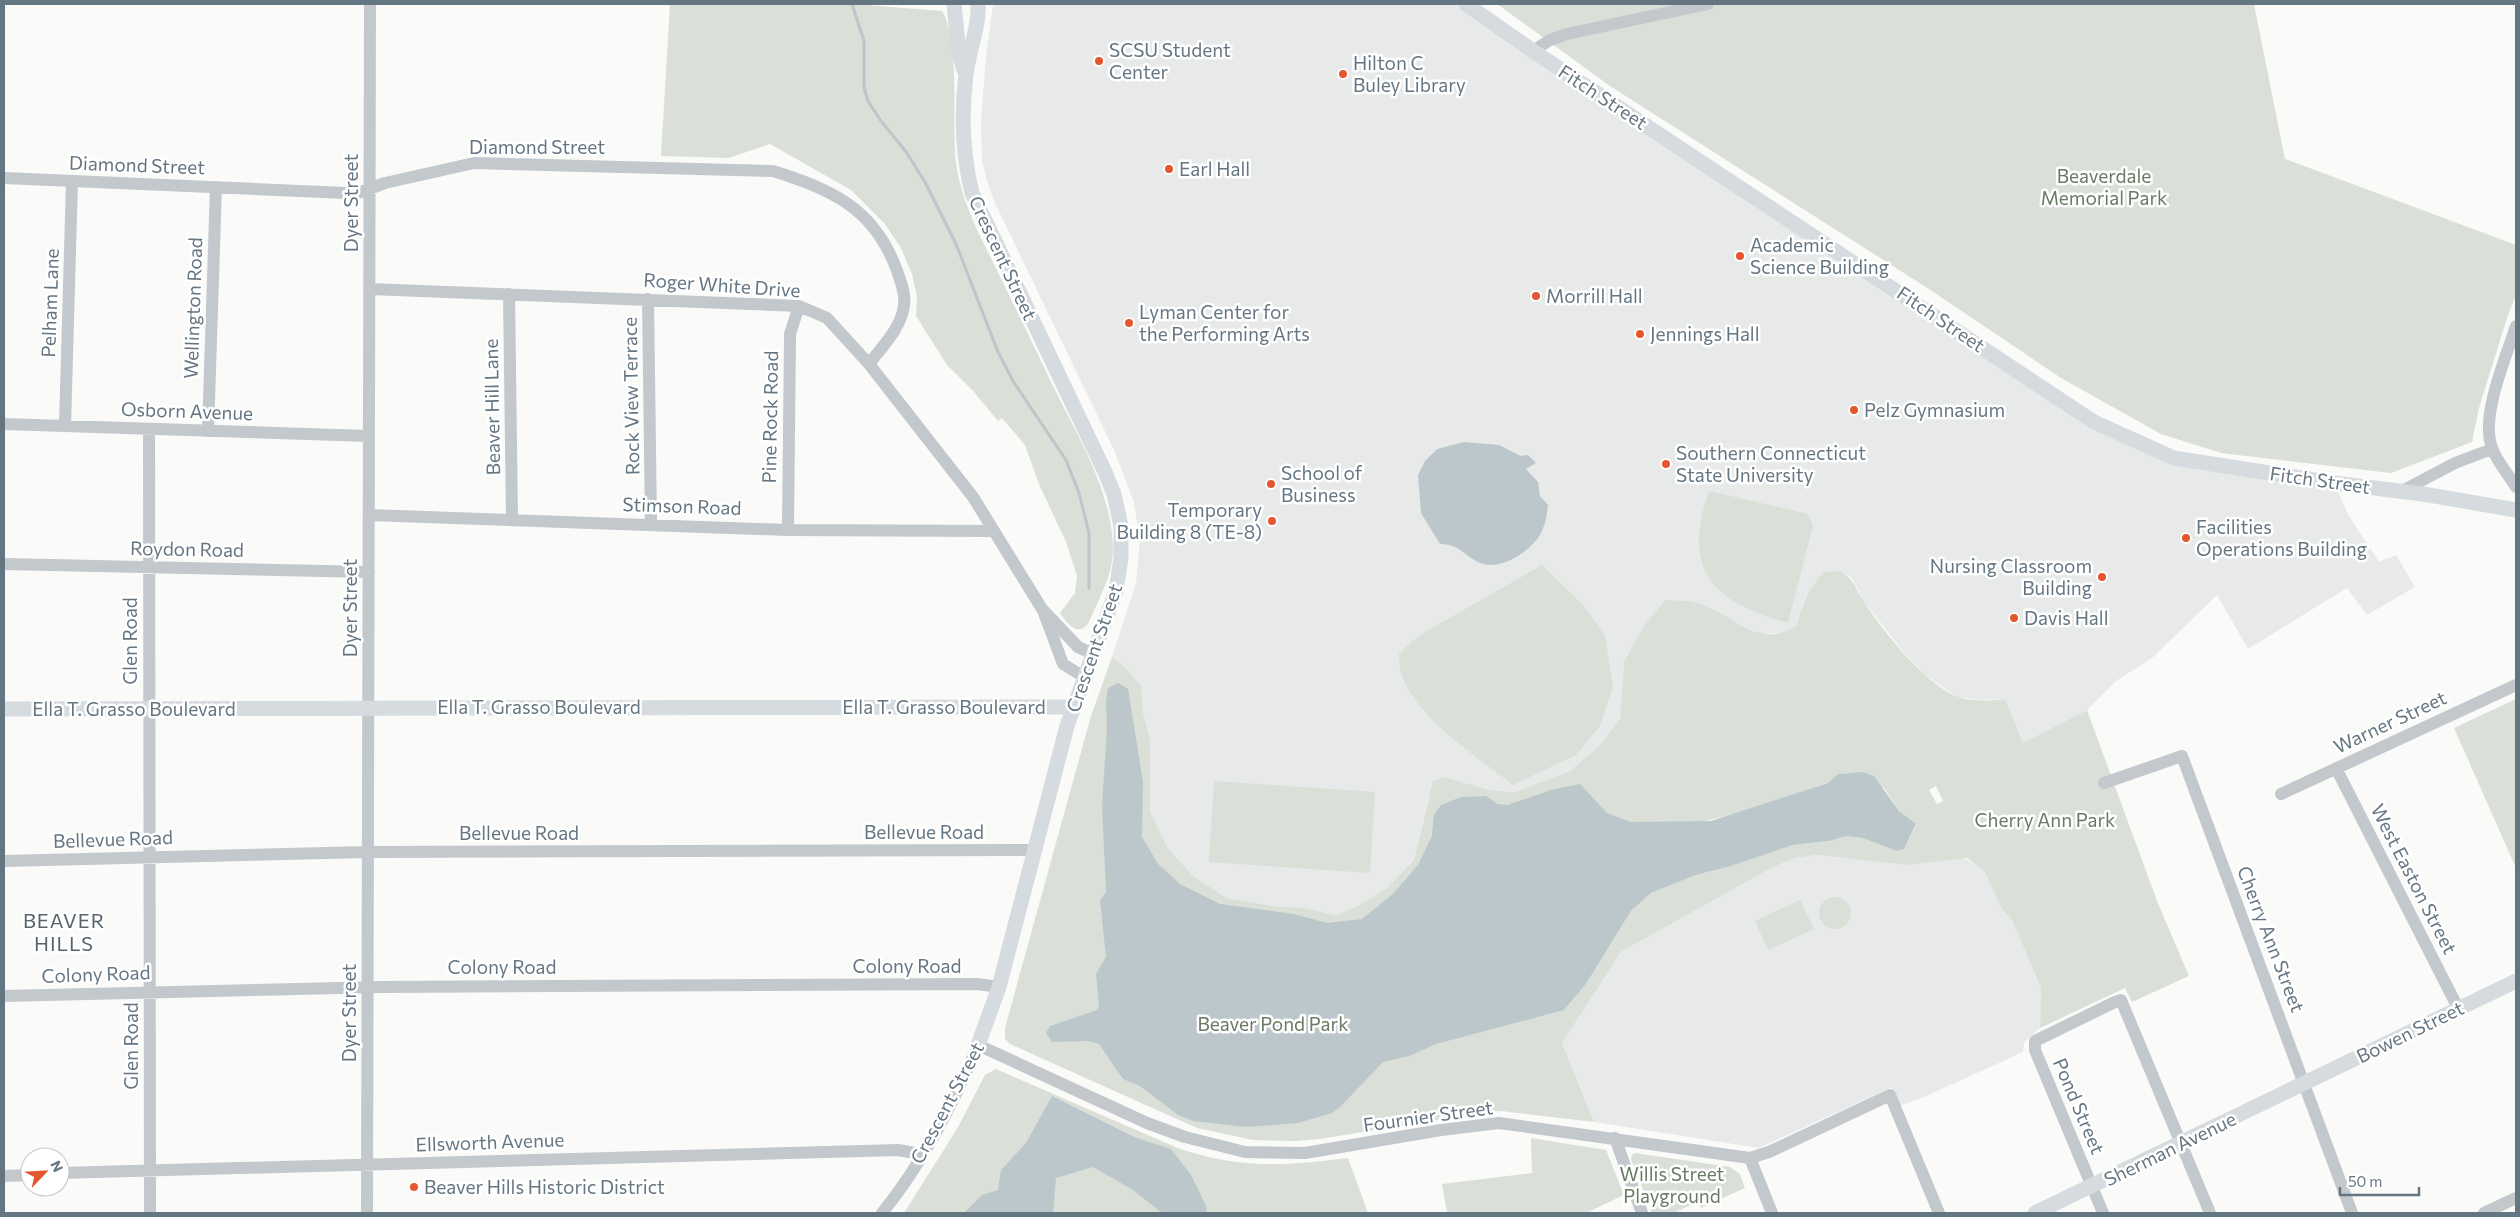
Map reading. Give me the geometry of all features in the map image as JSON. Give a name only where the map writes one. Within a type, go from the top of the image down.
[{"type":"main road","name":"Crescent Street","points":[[954,4],[959,53],[966,76]]},
{"type":"main road","name":"Crescent Street","points":[[978,4],[966,76],[964,150],[972,193],[1105,472],[1118,510],[1122,537],[1120,574],[1110,611],[1073,707],[999,987],[978,1046]]},
{"type":"main road","name":"Fitch Street","points":[[1467,5],[1533,51],[2094,422],[2174,458],[2334,483],[2402,491],[2516,510]]},
{"type":"main road","name":"Ella T. Grasso Boulevard","points":[[4,710],[1073,707]]},
{"type":"main road","name":"Bowen Street","points":[[2304,1084],[2458,1008],[2516,984]]},
{"type":"main road","name":"Sherman Avenue","points":[[2036,1213],[2304,1084]]},
{"type":"street","name":"Dyer Street","points":[[367,1213],[370,4]]},
{"type":"street","points":[[1533,51],[1550,40],[1567,34],[1708,4]]},
{"type":"street","name":"Diamond Street","points":[[4,178],[358,193],[370,188],[474,162],[773,171],[816,184],[841,198],[861,214],[878,233],[892,256],[901,282],[904,305],[897,326],[869,364]]},
{"type":"street","name":"Pelham Lane","points":[[65,426],[72,181]]},
{"type":"street","name":"Wellington Road","points":[[208,431],[216,187]]},
{"type":"street","name":"Roger White Drive","points":[[370,289],[799,306],[827,318],[869,364],[973,497],[1042,609],[1059,656],[1070,670],[1084,677]]},
{"type":"street","name":"Beaver Hill Lane","points":[[508,294],[512,519]]},
{"type":"street","name":"Rock View Terrace","points":[[648,299],[651,523]]},
{"type":"street","name":"Pine Rock Road","points":[[788,530],[790,334],[799,306]]},
{"type":"street","points":[[2516,326],[2493,403],[2488,431],[2492,449],[2516,487]]},
{"type":"street","name":"Osborn Avenue","points":[[4,424],[369,436]]},
{"type":"street","name":"Glen Road","points":[[149,429],[150,1213]]},
{"type":"street","points":[[2402,491],[2447,467],[2492,449]]},
{"type":"street","name":"Stimson Road","points":[[369,515],[651,523],[788,530],[994,531]]},
{"type":"street","name":"Roydon Road","points":[[4,564],[369,572]]},
{"type":"street","name":"Roger White Drive","points":[[1042,609],[1078,647],[1093,654]]},
{"type":"street","name":"Warner Street","points":[[2281,794],[2516,685]]},
{"type":"street","name":"Cherry Ann Street","points":[[2104,783],[2182,756],[2352,1213]]},
{"type":"street","name":"West Easton Street","points":[[2336,768],[2458,1008]]},
{"type":"street","name":"Bellevue Road","points":[[4,861],[368,852],[1034,850]]},
{"type":"street","name":"Colony Road","points":[[4,996],[368,987],[977,984],[999,987]]},
{"type":"street","name":"Pond Street","points":[[2103,1213],[2035,1050],[2035,1041],[2122,1000],[2182,1143]]},
{"type":"street","name":"Fournier Street","points":[[978,1046],[1147,1123],[1185,1137],[1245,1152],[1305,1153],[1490,1124],[1513,1124],[1750,1158],[1770,1152],[1890,1095],[1939,1213]]},
{"type":"street","name":"Crescent Street","points":[[882,1213],[921,1154],[968,1072],[978,1046]]},
{"type":"street","points":[[1615,1138],[1642,1213]]},
{"type":"street","points":[[2182,1143],[2210,1213]]},
{"type":"street","name":"Ellsworth Avenue","points":[[70,1174],[898,1150],[921,1154]]},
{"type":"street","points":[[1750,1158],[1772,1213]]},
{"type":"street","points":[[4,1176],[20,1175]]},
{"type":"street","points":[[2484,1213],[2516,1198]]},
{"type":"shaded area","name":"Southern Connecticut State University","points":[[993,4],[1466,4],[2094,422],[2174,458],[2334,483],[2349,516],[2379,562],[2396,555],[2415,587],[2367,615],[2347,588],[2248,649],[2217,595],[2152,658],[2116,681],[2087,710],[2023,743],[2005,699],[1982,700],[1957,697],[1924,674],[1901,649],[1863,600],[1852,578],[1840,571],[1823,572],[1813,584],[1803,603],[1797,625],[1786,633],[1761,634],[1694,602],[1624,662],[1620,719],[1600,745],[1570,771],[1515,792],[1490,790],[1444,777],[1428,799],[1414,860],[1387,888],[1360,905],[1336,915],[1304,908],[1273,906],[1227,898],[1193,876],[1167,847],[1150,811],[1150,739],[1143,712],[1141,686],[1127,669],[1112,657],[1136,583],[1140,540],[1134,503],[1115,452],[995,203],[987,181],[982,161],[981,121],[986,57]]},
{"type":"shaded area","points":[[1464,442],[1499,445],[1521,456],[1528,455],[1536,463],[1526,469],[1538,482],[1540,496],[1548,505],[1540,535],[1523,553],[1499,564],[1491,565],[1478,562],[1454,546],[1440,544],[1421,513],[1418,475],[1425,461],[1437,449]]},
{"type":"shaded area","points":[[1118,683],[1128,689],[1143,782],[1142,837],[1158,864],[1180,884],[1220,904],[1294,914],[1327,923],[1362,919],[1393,894],[1418,865],[1432,836],[1434,815],[1441,805],[1461,797],[1486,796],[1497,804],[1508,805],[1551,790],[1580,784],[1607,813],[1631,822],[1711,821],[1828,783],[1838,774],[1863,772],[1874,776],[1899,811],[1916,824],[1904,849],[1897,851],[1862,838],[1846,836],[1829,841],[1793,845],[1731,866],[1696,875],[1651,893],[1631,911],[1586,984],[1564,1010],[1436,1044],[1409,1056],[1383,1062],[1332,1113],[1298,1123],[1246,1127],[1193,1121],[1178,1115],[1140,1086],[1123,1079],[1099,1044],[1088,1041],[1052,1042],[1046,1033],[1050,1026],[1097,1010],[1099,1005],[1096,974],[1106,957],[1100,900],[1106,892],[1102,806],[1107,730],[1106,702],[1108,688]]},
{"type":"shaded area","points":[[1817,855],[1906,865],[1964,858],[1986,872],[2002,909],[2012,920],[2041,988],[2040,1028],[2024,1042],[2023,1052],[1900,1106],[1892,1087],[1759,1148],[1594,1122],[1562,1043],[1621,952],[1771,868],[1795,858]]},
{"type":"shaded area","points":[[1052,1096],[1134,1137],[1171,1149],[1191,1175],[1207,1208],[1206,1213],[1162,1213],[1133,1190],[1093,1167],[1056,1178],[1053,1213],[964,1213],[982,1195],[998,1190],[1001,1170],[1026,1143]]},
{"type":"green space","points":[[670,4],[853,4],[942,11],[948,24],[951,41],[956,163],[964,198],[978,232],[1084,447],[1101,487],[1107,508],[1111,529],[1112,561],[1104,587],[1085,627],[1081,629],[1073,628],[1060,613],[1075,593],[1077,576],[1066,542],[1039,484],[1025,445],[1002,418],[998,421],[974,392],[947,365],[916,316],[917,297],[912,274],[901,248],[885,224],[851,190],[770,144],[729,158],[661,156]]},
{"type":"green space","name":"Beaverdale Memorial Park","points":[[1497,4],[2254,4],[2285,159],[2516,245],[2516,295],[2479,408],[2472,442],[2391,473],[2221,453],[2161,434],[2061,378],[1929,289],[1610,86]]},
{"type":"green space","points":[[1709,491],[1808,514],[1813,525],[1788,623],[1762,615],[1740,605],[1723,593],[1710,579],[1702,562],[1699,542],[1701,519]]},
{"type":"green space","points":[[1542,565],[1584,606],[1605,636],[1613,687],[1600,726],[1576,755],[1513,785],[1460,744],[1424,711],[1410,693],[1402,674],[1399,654],[1412,641],[1427,631]]},
{"type":"green space","name":"Beaver Pond Park","points":[[1840,571],[1849,577],[1871,612],[1892,640],[1917,667],[1943,689],[1956,696],[1974,700],[2005,699],[2023,743],[2087,710],[2157,901],[2189,976],[2132,1002],[2125,988],[2040,1028],[2041,988],[2012,920],[2002,909],[1985,872],[1967,858],[1906,865],[1817,855],[1795,858],[1771,868],[1621,952],[1562,1043],[1594,1122],[1501,1111],[1478,1113],[1320,1139],[1296,1141],[1253,1140],[1197,1128],[1010,1044],[1005,1039],[1005,1028],[1091,716],[1112,657],[1127,669],[1141,686],[1143,712],[1150,739],[1150,811],[1167,847],[1193,876],[1227,898],[1273,906],[1304,908],[1336,915],[1360,905],[1387,888],[1414,860],[1433,781],[1444,777],[1490,790],[1515,792],[1570,771],[1600,745],[1620,719],[1624,662],[1644,626],[1665,600],[1690,601],[1706,606],[1757,632],[1770,634],[1783,632],[1797,625],[1807,597],[1823,572]],"holes":[[[1851,773],[1884,788],[1899,811],[1916,825],[1904,849],[1897,851],[1862,838],[1846,836],[1829,841],[1793,845],[1731,866],[1696,875],[1651,893],[1631,911],[1586,984],[1564,1010],[1503,897],[1706,821],[1745,811],[1828,783],[1838,774]],[[1936,786],[1943,801],[1937,804],[1929,790]]]},
{"type":"green space","points":[[2516,699],[2516,868],[2454,728]]},
{"type":"green space","points":[[1214,781],[1375,792],[1370,873],[1209,862]]},
{"type":"green space","points":[[1835,897],[1841,898],[1846,902],[1850,907],[1850,919],[1846,924],[1841,928],[1835,929],[1829,928],[1824,924],[1820,919],[1819,913],[1820,907],[1824,902],[1829,898]]},
{"type":"green space","points":[[1800,900],[1814,929],[1768,950],[1755,921]]},
{"type":"green space","points":[[996,1069],[1180,1149],[1202,1155],[1223,1160],[1263,1164],[1303,1163],[1348,1158],[1368,1213],[904,1213],[957,1129],[985,1075]]},
{"type":"green space","points":[[1531,1138],[1606,1150],[1624,1195],[1586,1213],[1441,1213],[1447,1212],[1442,1184],[1532,1173]]},
{"type":"green space","name":"Willis Street Playground","points":[[1635,1153],[1730,1167],[1740,1174],[1745,1188],[1701,1208],[1698,1202],[1673,1213],[1652,1213],[1631,1159]]},
{"type":"waterway","points":[[852,4],[864,41],[864,88],[868,101],[881,121],[907,153],[926,184],[956,244],[998,352],[1013,381],[1066,460],[1079,493],[1089,533],[1089,588]]},
{"type":"place","name":"SCSU Student Center","points":[[1099,61]]},
{"type":"place","name":"Hilton C Buley Library","points":[[1343,74]]},
{"type":"place","name":"Earl Hall","points":[[1169,169]]},
{"type":"place","name":"Academic Science Building","points":[[1740,256]]},
{"type":"place","name":"Morrill Hall","points":[[1536,296]]},
{"type":"place","name":"Lyman Center for the Performing Arts","points":[[1129,323]]},
{"type":"place","name":"Jennings Hall","points":[[1640,334]]},
{"type":"place","name":"Pelz Gymnasium","points":[[1854,410]]},
{"type":"place","name":"Southern Connecticut State University","points":[[1666,464]]},
{"type":"place","name":"School of Business","points":[[1271,484]]},
{"type":"place","name":"Temporary Building 8 (TE-8)","points":[[1272,521]]},
{"type":"place","name":"Facilities Operations Building","points":[[2186,538]]},
{"type":"place","name":"Nursing Classroom Building","points":[[2102,577]]},
{"type":"place","name":"Davis Hall","points":[[2014,618]]},
{"type":"place","name":"Beaver Hills Historic District","points":[[414,1187]]},
{"type":"district","name":"BEAVER HILLS","points":[[64,932]]},
{"type":"park label","name":"Cherry Ann Park","points":[[2045,820]]}]
